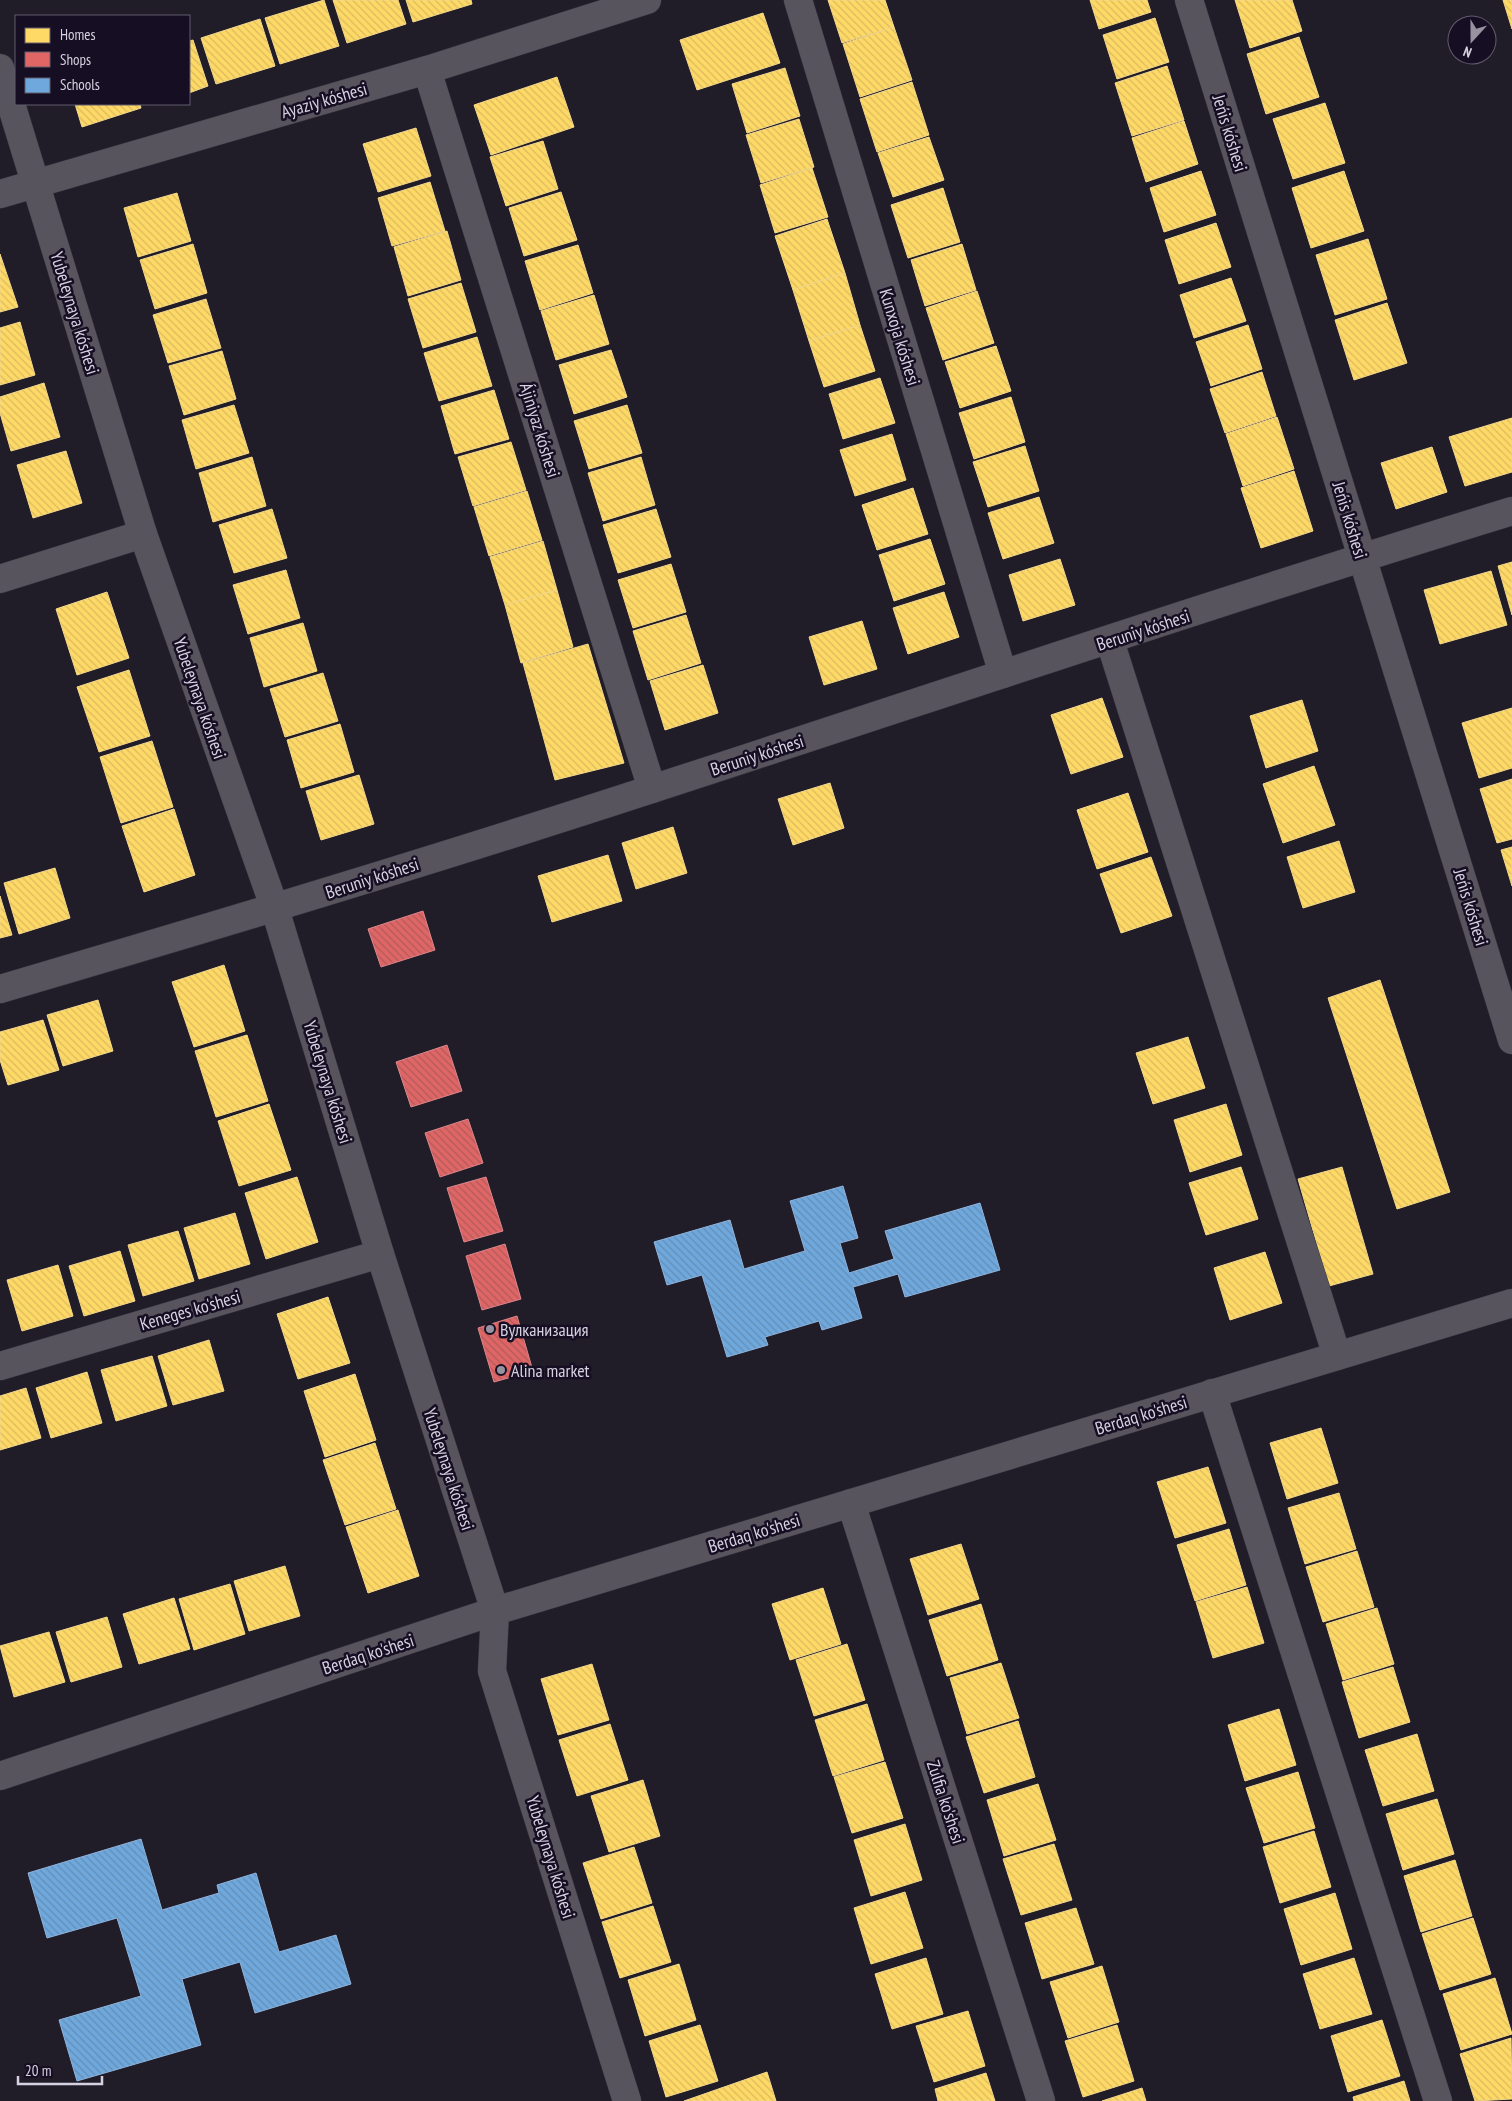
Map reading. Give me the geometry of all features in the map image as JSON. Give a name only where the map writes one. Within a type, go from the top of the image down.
[{"type":"street","name":"Ayaziy kóshesi","points":[[0,194],[427,70],[647,0]]},
{"type":"street","name":"Kunxoja kóshesi","points":[[798,0],[1003,674]]},
{"type":"street","name":"Jeńis kóshesi","points":[[1188,0],[1512,1040]]},
{"type":"street","name":"Yubeleynaya kóshesi","points":[[0,68],[143,534],[275,909],[380,1254],[495,1611],[492,1671],[622,2100]]},
{"type":"street","name":"Ájiniyaz kóshesi","points":[[427,70],[652,790]]},
{"type":"street","name":"Beruniy kóshesi","points":[[0,989],[275,909],[652,790],[1362,557],[1512,511]]},
{"type":"street","points":[[0,579],[143,534]]},
{"type":"street","points":[[1110,641],[1337,1356]]},
{"type":"street","name":"Keneges ko'shesi","points":[[0,1366],[380,1254]]},
{"type":"street","name":"Berdaq ko'shesi","points":[[0,1776],[495,1611],[1512,1303]]},
{"type":"street","points":[[1212,1393],[1438,2101]]},
{"type":"street","name":"Zulfia ko'shesi","points":[[851,1503],[1041,2101]]},
{"type":"building: Homes","points":[[324,0],[339,46],[280,64],[265,18]]},
{"type":"building: Homes","points":[[333,0],[398,0],[406,24],[347,43]]},
{"type":"building: Homes","points":[[406,0],[471,0],[472,4],[413,22]]},
{"type":"building: Homes","points":[[828,0],[885,0],[894,27],[842,43]]},
{"type":"building: Homes","points":[[1090,0],[1147,0],[1151,12],[1099,29]]},
{"type":"building: Homes","points":[[1235,0],[1292,0],[1302,31],[1250,48]]},
{"type":"building: Homes","points":[[1503,0],[1512,0],[1512,29]]},
{"type":"building: Homes","points":[[763,13],[780,63],[697,90],[680,40]]},
{"type":"building: Homes","points":[[1155,18],[1169,62],[1117,79],[1103,35]]},
{"type":"building: Homes","points":[[260,19],[275,66],[216,84],[201,38]]},
{"type":"building: Homes","points":[[894,27],[912,80],[860,97],[843,44]]},
{"type":"building: Homes","points":[[1299,37],[1319,97],[1266,114],[1247,54]]},
{"type":"building: Homes","points":[[193,40],[208,86],[190,93],[190,41]]},
{"type":"building: Homes","points":[[1167,66],[1184,120],[1132,136],[1115,83]]},
{"type":"building: Homes","points":[[785,68],[800,116],[747,133],[732,84]]},
{"type":"building: Homes","points":[[557,77],[574,127],[491,155],[474,105]]},
{"type":"building: Homes","points":[[912,82],[929,135],[877,152],[860,99]]},
{"type":"building: Homes","points":[[1325,103],[1345,163],[1293,179],[1273,119]]},
{"type":"building: Homes","points":[[75,105],[140,105],[141,108],[82,127]]},
{"type":"building: Homes","points":[[799,119],[814,167],[761,183],[746,135]]},
{"type":"building: Homes","points":[[1184,121],[1198,164],[1146,182],[1132,138]]},
{"type":"building: Homes","points":[[416,128],[431,176],[378,192],[363,144]]},
{"type":"building: Homes","points":[[929,137],[944,180],[893,197],[878,153]]},
{"type":"building: Homes","points":[[543,141],[558,189],[506,206],[490,157]]},
{"type":"building: Homes","points":[[812,168],[828,217],[775,233],[760,185]]},
{"type":"building: Homes","points":[[1201,171],[1216,215],[1164,232],[1150,188]]},
{"type":"building: Homes","points":[[1344,171],[1364,231],[1311,248],[1292,188]]},
{"type":"building: Homes","points":[[430,182],[445,231],[392,246],[378,198]]},
{"type":"building: Homes","points":[[943,188],[960,242],[908,258],[891,205]]},
{"type":"building: Homes","points":[[561,192],[577,240],[524,256],[509,208]]},
{"type":"building: Homes","points":[[177,193],[191,241],[138,257],[124,208]]},
{"type":"building: Homes","points":[[827,219],[845,273],[793,290],[775,236]]},
{"type":"building: Homes","points":[[1216,223],[1231,267],[1179,284],[1165,240]]},
{"type":"building: Homes","points":[[447,231],[461,280],[408,296],[394,247]]},
{"type":"building: Homes","points":[[1368,239],[1387,299],[1335,315],[1316,255]]},
{"type":"building: Homes","points":[[193,244],[207,293],[155,309],[140,260]]},
{"type":"building: Homes","points":[[962,244],[976,290],[925,306],[911,260]]},
{"type":"building: Homes","points":[[578,245],[593,293],[540,310],[525,261]]},
{"type":"building: Homes","points":[[0,254],[18,307],[0,312]]},
{"type":"building: Homes","points":[[845,273],[860,325],[809,341],[793,290]]},
{"type":"building: Homes","points":[[1231,278],[1246,321],[1194,338],[1180,295]]},
{"type":"building: Homes","points":[[461,283],[476,332],[423,348],[408,299]]},
{"type":"building: Homes","points":[[977,291],[994,343],[943,360],[926,308]]},
{"type":"building: Homes","points":[[594,295],[609,344],[556,360],[541,311]]},
{"type":"building: Homes","points":[[206,299],[221,348],[168,363],[153,315]]},
{"type":"building: Homes","points":[[1387,303],[1407,363],[1354,380],[1335,320]]},
{"type":"building: Homes","points":[[20,322],[35,375],[0,385],[0,328]]},
{"type":"building: Homes","points":[[860,325],[875,371],[824,387],[809,341]]},
{"type":"building: Homes","points":[[1248,325],[1262,369],[1211,386],[1196,342]]},
{"type":"building: Homes","points":[[477,337],[492,386],[439,401],[424,353]]},
{"type":"building: Homes","points":[[996,346],[1011,391],[960,408],[945,362]]},
{"type":"building: Homes","points":[[611,350],[627,397],[574,414],[559,365]]},
{"type":"building: Homes","points":[[222,351],[236,399],[184,415],[169,366]]},
{"type":"building: Homes","points":[[1262,372],[1276,416],[1225,433],[1210,389]]},
{"type":"building: Homes","points":[[880,378],[895,423],[843,439],[829,394]]},
{"type":"building: Homes","points":[[44,383],[60,437],[11,451],[0,413],[0,397]]},
{"type":"building: Homes","points":[[494,390],[509,439],[455,454],[441,406]]},
{"type":"building: Homes","points":[[1011,397],[1025,442],[974,459],[959,413]]},
{"type":"building: Homes","points":[[234,405],[249,453],[196,469],[182,420]]},
{"type":"building: Homes","points":[[627,405],[642,453],[589,469],[574,421]]},
{"type":"building: Homes","points":[[1277,417],[1294,469],[1243,486],[1226,434]]},
{"type":"building: Homes","points":[[1512,418],[1512,472],[1465,486],[1449,437]]},
{"type":"building: Homes","points":[[892,434],[906,480],[855,496],[840,450]]},
{"type":"building: Homes","points":[[511,442],[526,490],[473,506],[458,457]]},
{"type":"building: Homes","points":[[1025,446],[1039,491],[988,507],[973,462]]},
{"type":"building: Homes","points":[[1432,447],[1447,492],[1396,509],[1381,463]]},
{"type":"building: Homes","points":[[66,451],[82,503],[33,518],[17,465]]},
{"type":"building: Homes","points":[[252,457],[266,506],[213,522],[199,473]]},
{"type":"building: Homes","points":[[641,457],[655,505],[603,521],[588,473]]},
{"type":"building: Homes","points":[[1294,471],[1313,531],[1261,548],[1241,488]]},
{"type":"building: Homes","points":[[913,488],[928,534],[877,550],[862,505]]},
{"type":"building: Homes","points":[[527,491],[542,540],[489,556],[474,507]]},
{"type":"building: Homes","points":[[1039,497],[1054,543],[1003,559],[988,513]]},
{"type":"building: Homes","points":[[272,509],[287,558],[234,573],[219,525]]},
{"type":"building: Homes","points":[[656,509],[671,557],[618,573],[603,525]]},
{"type":"building: Homes","points":[[930,539],[945,584],[894,601],[879,555]]},
{"type":"building: Homes","points":[[543,541],[557,590],[505,605],[490,557]]},
{"type":"building: Homes","points":[[1060,559],[1075,605],[1023,621],[1009,575]]},
{"type":"building: Homes","points":[[1512,562],[1512,615],[1498,566]]},
{"type":"building: Homes","points":[[671,564],[686,612],[633,628],[618,580]]},
{"type":"building: Homes","points":[[286,570],[300,618],[248,634],[233,585]]},
{"type":"building: Homes","points":[[1491,571],[1507,625],[1440,644],[1424,590]]},
{"type":"building: Homes","points":[[557,590],[573,647],[521,663],[505,605]]},
{"type":"building: Homes","points":[[107,592],[129,658],[77,675],[56,609]]},
{"type":"building: Homes","points":[[944,592],[959,637],[908,654],[893,608]]},
{"type":"building: Homes","points":[[686,615],[701,663],[648,680],[633,631]]},
{"type":"building: Homes","points":[[862,621],[877,669],[824,685],[809,637]]},
{"type":"building: Homes","points":[[303,623],[317,671],[264,687],[250,638]]},
{"type":"building: Homes","points":[[588,644],[624,763],[555,780],[523,663]]},
{"type":"building: Homes","points":[[703,665],[718,713],[665,730],[650,681]]},
{"type":"building: Homes","points":[[129,670],[150,736],[99,752],[77,687]]},
{"type":"building: Homes","points":[[323,673],[338,721],[285,737],[270,689]]},
{"type":"building: Homes","points":[[1102,698],[1123,757],[1071,774],[1051,715]]},
{"type":"building: Homes","points":[[1302,700],[1318,751],[1266,768],[1250,716]]},
{"type":"building: Homes","points":[[1512,708],[1512,768],[1479,778],[1462,723]]},
{"type":"building: Homes","points":[[340,724],[354,772],[301,788],[287,740]]},
{"type":"building: Homes","points":[[152,741],[173,807],[121,823],[100,757]]},
{"type":"building: Homes","points":[[1314,766],[1335,825],[1283,843],[1263,784]]},
{"type":"building: Homes","points":[[359,775],[374,824],[321,840],[306,791]]},
{"type":"building: Homes","points":[[1512,779],[1512,839],[1497,843],[1480,789]]},
{"type":"building: Homes","points":[[830,783],[844,828],[793,845],[778,799]]},
{"type":"building: Homes","points":[[1128,793],[1148,852],[1097,869],[1077,810]]},
{"type":"building: Homes","points":[[174,809],[195,875],[144,892],[122,826]]},
{"type":"building: Homes","points":[[673,827],[687,873],[636,889],[622,843]]},
{"type":"building: Homes","points":[[1339,841],[1355,892],[1303,908],[1287,857]]},
{"type":"building: Homes","points":[[1512,847],[1512,886],[1501,850]]},
{"type":"building: Homes","points":[[608,855],[622,901],[552,922],[538,876]]},
{"type":"building: Homes","points":[[1151,857],[1172,916],[1121,933],[1100,874]]},
{"type":"building: Homes","points":[[55,868],[70,918],[19,934],[4,883]]},
{"type":"building: Homes","points":[[0,896],[12,935],[0,938]]},
{"type":"building: Homes","points":[[224,965],[245,1031],[194,1047],[172,982]]},
{"type":"building: Homes","points":[[1380,980],[1450,1192],[1397,1209],[1328,998]]},
{"type":"building: Homes","points":[[98,1000],[113,1051],[63,1066],[47,1015]]},
{"type":"building: Homes","points":[[43,1020],[59,1070],[8,1085],[0,1060],[0,1032]]},
{"type":"building: Homes","points":[[247,1035],[268,1101],[216,1117],[195,1051]]},
{"type":"building: Homes","points":[[1188,1037],[1205,1088],[1153,1104],[1136,1053]]},
{"type":"building: Homes","points":[[269,1104],[291,1170],[239,1186],[218,1121]]},
{"type":"building: Homes","points":[[1226,1104],[1242,1155],[1190,1172],[1174,1120]]},
{"type":"building: Homes","points":[[1241,1167],[1258,1219],[1206,1235],[1189,1183]]},
{"type":"building: Homes","points":[[1342,1167],[1373,1274],[1329,1286],[1298,1179]]},
{"type":"building: Homes","points":[[297,1177],[318,1242],[266,1259],[245,1193]]},
{"type":"building: Homes","points":[[235,1213],[250,1264],[199,1279],[184,1228]]},
{"type":"building: Homes","points":[[178,1231],[194,1281],[143,1296],[128,1245]]},
{"type":"building: Homes","points":[[120,1251],[135,1301],[84,1316],[69,1266]]},
{"type":"building: Homes","points":[[1265,1252],[1282,1303],[1230,1320],[1214,1268]]},
{"type":"building: Homes","points":[[58,1265],[73,1316],[22,1331],[7,1280]]},
{"type":"building: Homes","points":[[328,1297],[350,1363],[298,1379],[277,1314]]},
{"type":"building: Homes","points":[[209,1340],[224,1391],[173,1405],[158,1356]]},
{"type":"building: Homes","points":[[152,1356],[167,1406],[116,1421],[101,1370]]},
{"type":"building: Homes","points":[[87,1372],[102,1423],[51,1438],[36,1388]]},
{"type":"building: Homes","points":[[355,1374],[376,1440],[325,1457],[304,1391]]},
{"type":"building: Homes","points":[[26,1388],[41,1438],[0,1450],[0,1396]]},
{"type":"building: Homes","points":[[1321,1428],[1338,1483],[1287,1499],[1270,1443]]},
{"type":"building: Homes","points":[[375,1443],[396,1509],[345,1525],[323,1460]]},
{"type":"building: Homes","points":[[1208,1467],[1226,1523],[1175,1538],[1157,1482]]},
{"type":"building: Homes","points":[[1339,1493],[1356,1549],[1305,1564],[1288,1508]]},
{"type":"building: Homes","points":[[398,1510],[419,1576],[368,1593],[346,1527]]},
{"type":"building: Homes","points":[[1229,1529],[1246,1585],[1195,1601],[1177,1545]]},
{"type":"building: Homes","points":[[961,1544],[979,1599],[928,1615],[910,1559]]},
{"type":"building: Homes","points":[[1357,1551],[1374,1607],[1323,1622],[1306,1567]]},
{"type":"building: Homes","points":[[285,1566],[300,1616],[249,1631],[234,1581]]},
{"type":"building: Homes","points":[[230,1584],[245,1634],[194,1650],[179,1599]]},
{"type":"building: Homes","points":[[1247,1587],[1264,1643],[1213,1658],[1196,1602]]},
{"type":"building: Homes","points":[[823,1588],[841,1644],[790,1660],[772,1604]]},
{"type":"building: Homes","points":[[174,1598],[190,1649],[139,1664],[123,1614]]},
{"type":"building: Homes","points":[[981,1604],[998,1660],[947,1676],[929,1620]]},
{"type":"building: Homes","points":[[1377,1608],[1394,1664],[1343,1680],[1326,1624]]},
{"type":"building: Homes","points":[[107,1617],[122,1667],[71,1682],[56,1632]]},
{"type":"building: Homes","points":[[49,1632],[65,1682],[14,1697],[0,1646]]},
{"type":"building: Homes","points":[[847,1644],[865,1700],[814,1716],[796,1660]]},
{"type":"building: Homes","points":[[1001,1663],[1019,1718],[967,1734],[950,1678]]},
{"type":"building: Homes","points":[[592,1664],[609,1720],[558,1735],[541,1679]]},
{"type":"building: Homes","points":[[1393,1667],[1410,1722],[1359,1738],[1342,1682]]},
{"type":"building: Homes","points":[[867,1704],[884,1760],[833,1776],[815,1720]]},
{"type":"building: Homes","points":[[1279,1709],[1296,1765],[1245,1781],[1228,1725]]},
{"type":"building: Homes","points":[[1018,1721],[1035,1777],[984,1793],[966,1737]]},
{"type":"building: Homes","points":[[610,1724],[628,1780],[577,1796],[559,1740]]},
{"type":"building: Homes","points":[[1417,1734],[1434,1791],[1383,1806],[1365,1750]]},
{"type":"building: Homes","points":[[885,1762],[903,1818],[852,1833],[834,1777]]},
{"type":"building: Homes","points":[[1298,1772],[1315,1828],[1264,1843],[1246,1788]]},
{"type":"building: Homes","points":[[643,1780],[660,1836],[609,1852],[591,1796]]},
{"type":"building: Homes","points":[[1038,1784],[1056,1840],[1004,1856],[987,1800]]},
{"type":"building: Homes","points":[[1437,1799],[1454,1854],[1403,1870],[1386,1814]]},
{"type":"building: Homes","points":[[905,1824],[922,1880],[871,1896],[854,1840]]},
{"type":"building: Homes","points":[[1314,1831],[1331,1887],[1280,1903],[1263,1847]]},
{"type":"building: Homes","points":[[1054,1844],[1072,1900],[1021,1915],[1003,1859]]},
{"type":"building: Homes","points":[[634,1847],[652,1903],[601,1919],[583,1863]]},
{"type":"building: Homes","points":[[1455,1860],[1472,1916],[1421,1932],[1404,1876]]},
{"type":"building: Homes","points":[[905,1892],[923,1948],[871,1964],[854,1908]]},
{"type":"building: Homes","points":[[1335,1893],[1352,1949],[1301,1965],[1284,1909]]},
{"type":"building: Homes","points":[[653,1906],[671,1962],[620,1978],[602,1922]]},
{"type":"building: Homes","points":[[1076,1908],[1094,1964],[1042,1979],[1025,1923]]},
{"type":"building: Homes","points":[[1473,1918],[1491,1974],[1440,1990],[1422,1934]]},
{"type":"building: Homes","points":[[926,1958],[943,2014],[892,2029],[875,1974]]},
{"type":"building: Homes","points":[[1354,1958],[1372,2014],[1320,2029],[1303,1974]]},
{"type":"building: Homes","points":[[679,1964],[696,2020],[645,2036],[628,1980]]},
{"type":"building: Homes","points":[[1102,1966],[1119,2022],[1068,2038],[1050,1982]]},
{"type":"building: Homes","points":[[1495,1978],[1512,2034],[1461,2050],[1443,1994]]},
{"type":"building: Homes","points":[[968,2011],[985,2066],[934,2082],[916,2026]]},
{"type":"building: Homes","points":[[1382,2020],[1400,2076],[1348,2092],[1331,2036]]},
{"type":"building: Homes","points":[[700,2025],[718,2081],[666,2097],[649,2041]]},
{"type":"building: Homes","points":[[1117,2025],[1134,2081],[1083,2097],[1065,2041]]},
{"type":"building: Homes","points":[[1511,2038],[1512,2099],[1475,2101],[1460,2054]]},
{"type":"building: Homes","points":[[767,2072],[776,2101],[684,2101]]},
{"type":"building: Homes","points":[[986,2073],[995,2101],[938,2101],[935,2089]]},
{"type":"building: Homes","points":[[1404,2081],[1410,2101],[1354,2101],[1353,2097]]},
{"type":"building: Homes","points":[[1142,2088],[1146,2101],[1102,2101]]},
{"type":"building: Shops","points":[[423,911],[435,950],[381,967],[368,929]]},
{"type":"building: Shops","points":[[447,1045],[462,1091],[411,1107],[396,1062]]},
{"type":"building: Shops","points":[[468,1119],[483,1163],[440,1177],[425,1133]]},
{"type":"building: Shops","points":[[486,1177],[503,1231],[464,1242],[447,1188]]},
{"type":"building: Shops","points":[[505,1244],[521,1299],[482,1310],[466,1256]]},
{"type":"building: Shops","points":[[517,1316],[533,1371],[494,1382],[478,1328]]},
{"type":"building: Schools","points":[[843,1186],[858,1238],[840,1243],[849,1273],[894,1259],[885,1231],[980,1203],[1000,1270],[905,1297],[898,1274],[853,1287],[862,1318],[822,1330],[819,1321],[765,1337],[768,1345],[727,1357],[702,1275],[667,1285],[654,1242],[730,1220],[744,1269],[805,1251],[790,1201]]},
{"type":"building: Schools","points":[[141,1839],[162,1910],[219,1893],[217,1885],[256,1873],[279,1952],[336,1935],[351,1984],[255,2013],[240,1962],[182,1979],[201,2045],[77,2081],[59,2020],[141,1996],[117,1918],[47,1938],[28,1873]]},
{"type":"place","name":"Вулканизация","points":[[490,1329]]},
{"type":"place","name":"Alina market","points":[[501,1370]]}]
